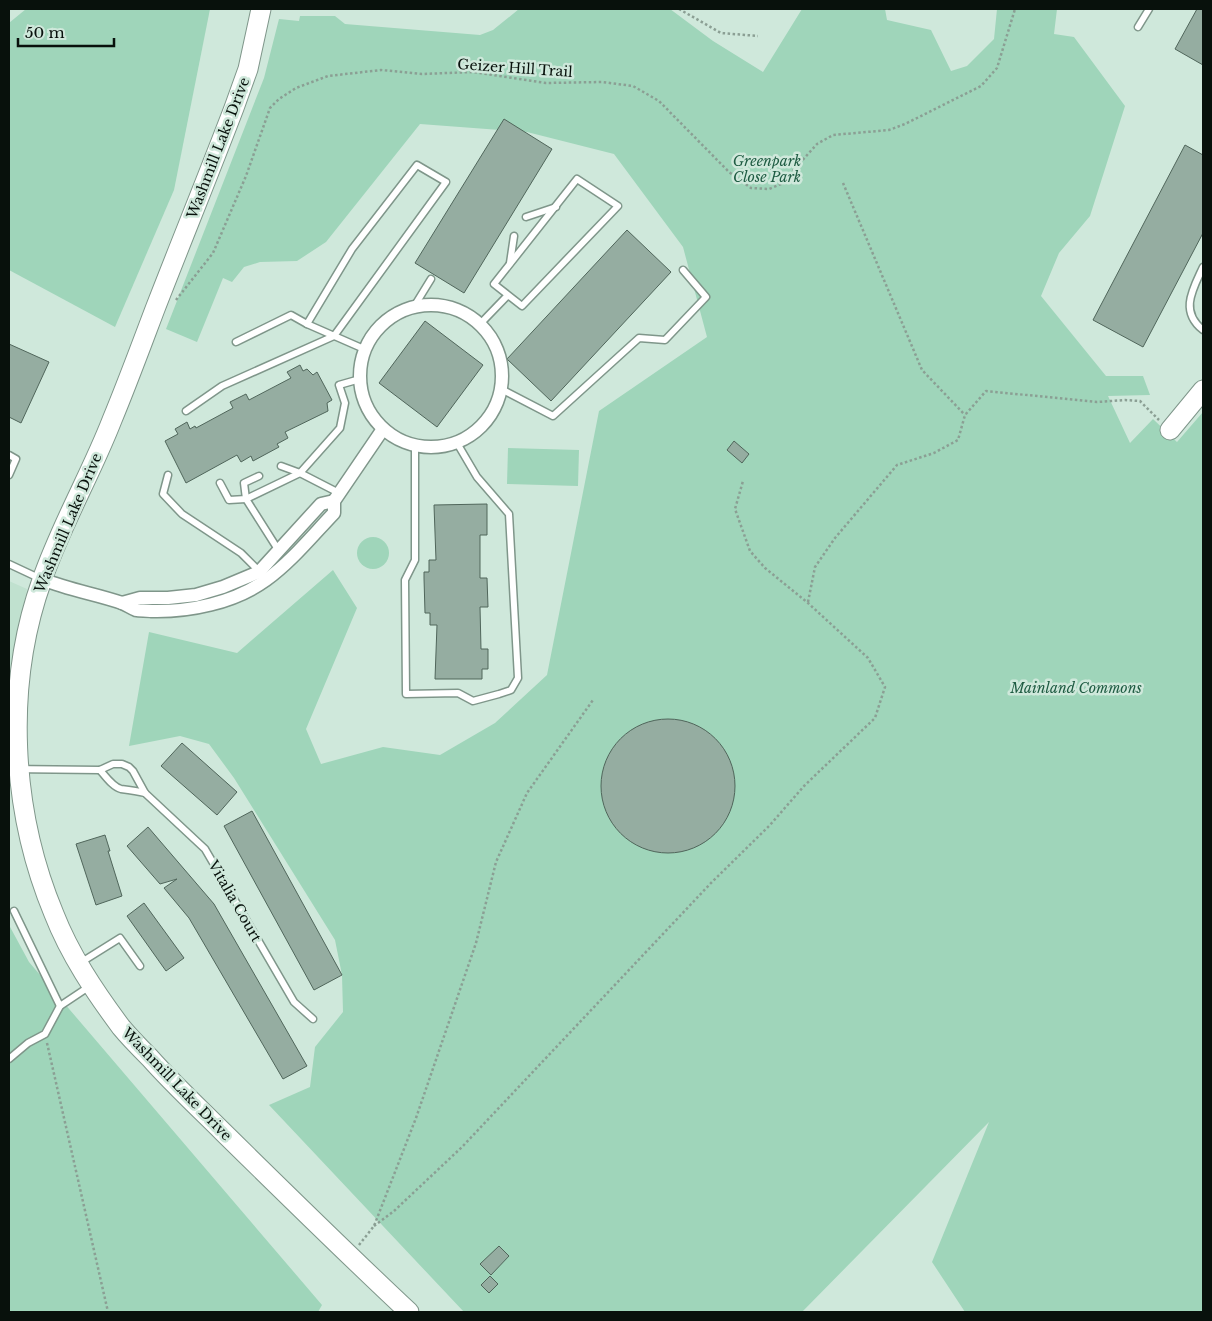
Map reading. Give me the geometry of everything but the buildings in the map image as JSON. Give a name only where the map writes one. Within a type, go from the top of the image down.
[{"type":"street","name":"Washmill Lake Drive","points":[[261,9],[248,69],[224,134],[111,423],[62,530],[42,579],[30,621],[17,685],[18,726],[14,769],[27,828],[53,913],[91,986],[124,1031],[171,1081],[408,1312]]},
{"type":"street","points":[[438,304],[461,310],[480,324],[494,342],[502,364],[501,388],[493,411],[478,430],[457,442],[433,448],[409,444],[383,429],[372,416],[362,395],[359,372],[364,349],[376,329],[394,314],[415,305],[438,304]]},
{"type":"street","points":[[1170,430],[1203,390]]},
{"type":"street","points":[[42,579],[63,588],[122,603],[140,598],[196,596],[263,576],[292,558],[334,513],[336,497],[383,429]]},
{"type":"street","points":[[263,576],[279,551],[320,504],[336,497]]},
{"type":"lane","points":[[1138,27],[1149,9]]},
{"type":"lane","points":[[186,411],[222,386],[334,336],[446,182],[417,165],[352,249],[307,324]]},
{"type":"lane","points":[[577,179],[618,206],[522,306],[494,284],[556,207],[577,179]]},
{"type":"lane","points":[[526,217],[556,207]]},
{"type":"lane","points":[[510,264],[514,236]]},
{"type":"lane","points":[[1203,267],[1190,293],[1190,310],[1198,326],[1203,330]]},
{"type":"lane","points":[[501,388],[552,416],[639,338],[664,340],[706,296],[684,270]]},
{"type":"lane","points":[[415,305],[431,279]]},
{"type":"lane","points":[[480,324],[508,296]]},
{"type":"lane","points":[[236,342],[291,315],[364,349]]},
{"type":"lane","points":[[220,483],[230,500],[246,499],[300,473],[340,428],[345,403],[339,385],[360,379]]},
{"type":"lane","points":[[415,445],[415,560],[405,580],[406,694],[458,693],[474,701],[511,690],[518,678],[509,514],[477,477],[457,442]]},
{"type":"lane","points":[[9,456],[16,458],[9,475]]},
{"type":"lane","points":[[281,466],[300,473],[336,497]]},
{"type":"lane","points":[[168,474],[163,494],[182,514],[241,553],[263,576]]},
{"type":"lane","points":[[259,476],[244,483],[246,499],[279,551]]},
{"type":"lane","points":[[9,564],[42,579]]},
{"type":"lane","name":"Vitalia Court","points":[[14,769],[100,770],[113,764],[126,765],[133,771],[145,793],[205,849],[294,1002],[313,1019]]},
{"type":"lane","points":[[100,770],[112,784],[120,789],[130,789],[145,793]]},
{"type":"lane","points":[[14,911],[60,1006]]},
{"type":"lane","points":[[79,964],[120,938],[140,966]]},
{"type":"lane","points":[[9,1059],[28,1043],[45,1034],[60,1006],[91,986]]},
{"type":"path","points":[[679,9],[721,33],[758,36]]},
{"type":"path","name":"Geizer Hill Trail","points":[[173,302],[213,253],[246,176],[270,108],[279,99],[296,88],[328,76],[381,70],[422,74],[473,72],[546,83],[602,82],[633,86],[659,101],[729,172],[751,188],[769,189],[781,184],[817,144],[833,135],[889,130],[905,124],[980,86],[997,68],[1015,9]]},
{"type":"path","points":[[843,183],[922,370],[965,415]]},
{"type":"path","points":[[808,603],[815,567],[835,538],[897,465],[934,453],[958,440],[965,415],[986,391],[1097,402],[1125,400],[1140,402],[1170,430]]},
{"type":"path","points":[[350,1256],[374,1226],[394,1211],[462,1147],[711,883],[770,826],[804,786],[875,718],[885,687],[868,658],[808,603],[765,568],[750,551],[735,509],[743,481]]},
{"type":"path","points":[[374,1226],[416,1118],[476,943],[496,862],[527,793],[593,700]]},
{"type":"path","points":[[45,1034],[108,1312]]},
{"type":"shaded area","points":[[9,581],[27,589],[9,673]]},
{"type":"green space","points":[[26,9],[210,9],[174,190],[115,327],[9,270],[9,23]]},
{"type":"green space","points":[[519,9],[670,9],[713,41],[763,72],[802,9],[885,9],[887,20],[931,30],[951,71],[967,66],[994,39],[997,9],[1057,9],[1054,34],[1074,37],[1125,106],[1090,216],[1059,253],[1041,296],[1106,376],[1143,376],[1150,395],[1108,396],[1130,443],[1153,419],[1177,442],[1203,412],[1203,1312],[965,1312],[932,1262],[989,1122],[802,1312],[464,1312],[269,1105],[310,1087],[315,1047],[343,1012],[342,975],[335,940],[234,778],[209,744],[180,736],[129,746],[149,632],[237,653],[333,570],[357,608],[306,729],[321,764],[383,747],[440,755],[495,723],[547,675],[599,411],[707,337],[683,247],[614,154],[527,132],[420,124],[326,242],[297,261],[260,262],[244,267],[232,282],[223,278],[197,342],[166,329],[264,78],[279,19],[299,21],[300,16],[335,16],[345,24],[480,35],[493,30]]},
{"type":"green space","points":[[508,448],[579,450],[578,486],[507,484]]},
{"type":"green space","points":[[373,537],[385,541],[389,553],[385,565],[373,569],[361,565],[357,553],[361,541]]},
{"type":"green space","points":[[9,925],[29,962],[322,1305],[318,1312],[9,1312]]},
{"type":"park label","name":"Greenpark Close Park","points":[[767,170]]},
{"type":"park label","name":"Mainland Commons","points":[[1076,688]]}]
